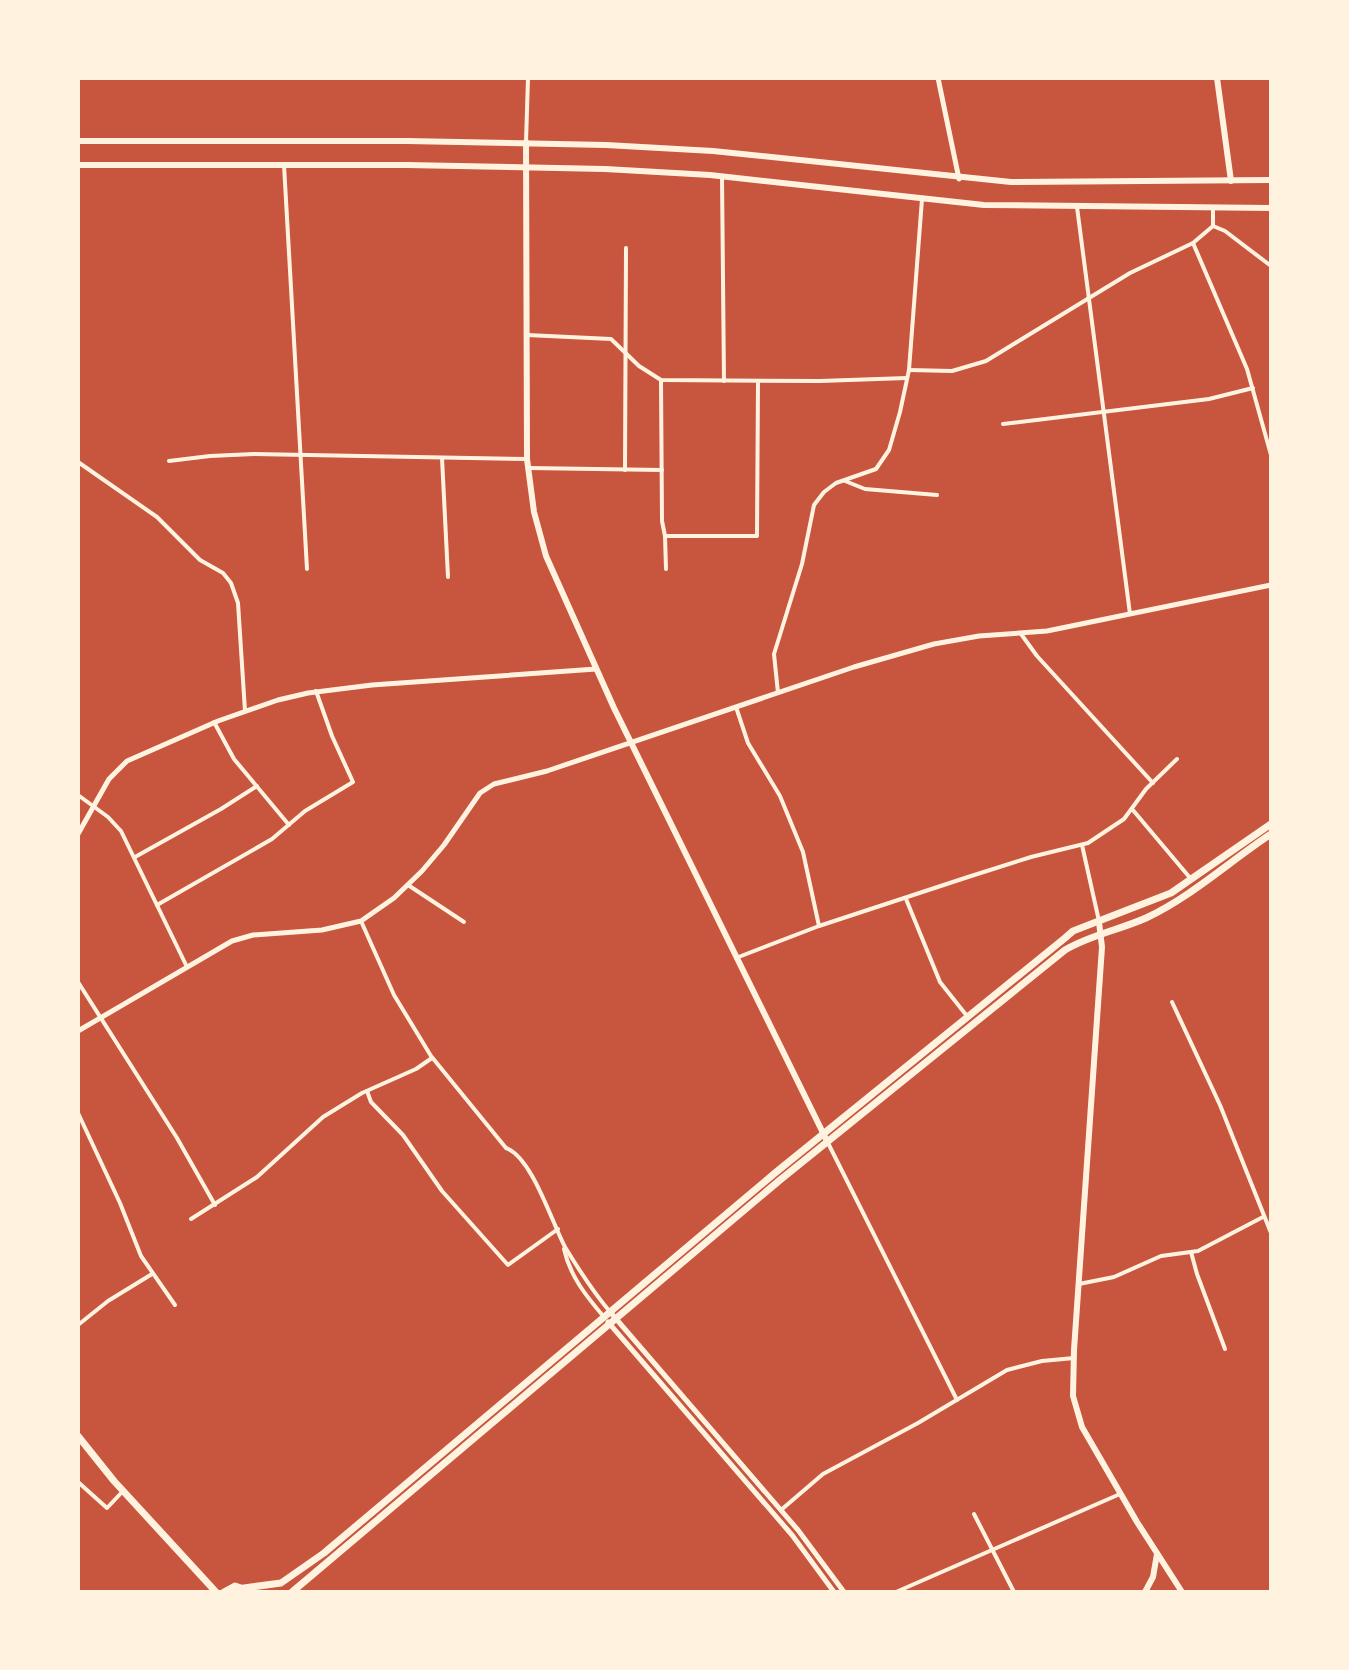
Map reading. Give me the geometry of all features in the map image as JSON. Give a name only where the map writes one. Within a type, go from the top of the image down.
[{"type":"highway","points":[[292,1592],[967,1016],[1073,931],[1157,900],[1271,824]]},
{"type":"highway","points":[[825,1138],[1065,950],[1146,917],[1176,900],[1271,834]]},
{"type":"highway","points":[[224,1592],[235,1586],[246,1590],[275,1585],[292,1577],[611,1319]]},
{"type":"highway","points":[[78,1436],[123,1491],[216,1592]]},
{"type":"main road","points":[[1217,78],[1231,181]]},
{"type":"main road","points":[[78,141],[526,142],[679,148],[959,179],[1049,183],[1271,180]]},
{"type":"main road","points":[[526,142],[527,459],[534,512],[546,556],[630,741],[825,1138]]},
{"type":"main road","points":[[78,165],[641,170],[1010,206],[1271,208]]},
{"type":"main road","points":[[1099,922],[1102,947],[1072,1386],[1078,1417],[1086,1436],[1182,1592]]},
{"type":"main road","points":[[1145,1592],[1153,1577],[1157,1554]]},
{"type":"street","points":[[526,142],[528,78]]},
{"type":"street","points":[[938,78],[959,179]]},
{"type":"street","points":[[284,165],[307,569]]},
{"type":"street","points":[[722,177],[724,381]]},
{"type":"street","points":[[778,693],[774,654],[802,564],[814,505],[828,488],[871,473],[889,450],[909,370],[922,199]]},
{"type":"street","points":[[1077,207],[1130,614]]},
{"type":"street","points":[[909,370],[952,371],[977,365],[1141,267],[1193,243],[1213,226],[1213,208]]},
{"type":"street","points":[[1213,226],[1225,231],[1271,266]]},
{"type":"street","points":[[1193,243],[1240,351],[1271,455]]},
{"type":"street","points":[[625,470],[626,248]]},
{"type":"street","points":[[527,335],[605,338],[617,342],[645,370],[661,380],[907,378]]},
{"type":"street","points":[[661,380],[662,521],[666,569]]},
{"type":"street","points":[[665,536],[757,536],[758,381]]},
{"type":"street","points":[[1003,424],[1209,399],[1253,388]]},
{"type":"street","points":[[169,461],[230,454],[527,459]]},
{"type":"street","points":[[442,458],[448,577]]},
{"type":"street","points":[[78,462],[157,517],[200,560],[223,573],[231,583],[238,603],[245,711]]},
{"type":"street","points":[[528,468],[662,470]]},
{"type":"street","points":[[844,481],[865,489],[937,495]]},
{"type":"street","points":[[78,1031],[242,937],[322,930],[361,921],[380,910],[408,885],[444,845],[487,787],[559,768],[630,741],[934,644],[979,636],[1047,631],[1271,585]]},
{"type":"street","points":[[1021,634],[1037,656],[1153,783]]},
{"type":"street","points":[[78,834],[109,779],[127,761],[245,711],[316,691],[596,669]]},
{"type":"street","points":[[157,905],[272,839],[305,811],[353,782],[316,691]]},
{"type":"street","points":[[736,707],[755,756],[780,796],[803,852],[819,926]]},
{"type":"street","points":[[214,722],[234,759],[289,825]]},
{"type":"street","points":[[736,958],[819,926],[1031,857],[1082,845],[1115,826],[1177,759]]},
{"type":"street","points":[[134,857],[257,786]]},
{"type":"street","points":[[78,795],[117,826],[187,967]]},
{"type":"street","points":[[1132,809],[1191,879]]},
{"type":"street","points":[[1082,845],[1099,922]]},
{"type":"street","points":[[408,885],[464,922]]},
{"type":"street","points":[[906,899],[940,982],[967,1016]]},
{"type":"street","points":[[361,921],[394,995],[432,1058],[506,1148],[521,1157],[563,1243],[611,1319],[792,1535],[834,1592]]},
{"type":"street","points":[[78,982],[177,1138],[215,1205]]},
{"type":"street","points":[[1172,1002],[1220,1105],[1271,1233]]},
{"type":"street","points":[[191,1219],[257,1177],[323,1117],[432,1058]]},
{"type":"street","points":[[367,1091],[371,1102],[407,1141],[442,1191],[508,1265],[558,1229]]},
{"type":"street","points":[[78,1113],[141,1256],[175,1305]]},
{"type":"street","points":[[825,1138],[957,1400]]},
{"type":"street","points":[[1079,1284],[1114,1277],[1161,1256],[1191,1252],[1219,1242],[1263,1217]]},
{"type":"street","points":[[1191,1252],[1225,1349]]},
{"type":"street","points":[[78,1325],[108,1301],[152,1274]]},
{"type":"street","points":[[611,1319],[781,1510],[844,1592]]},
{"type":"street","points":[[781,1510],[823,1474],[1007,1370],[1042,1361],[1074,1358]]},
{"type":"street","points":[[78,1482],[107,1508],[123,1491]]},
{"type":"street","points":[[896,1592],[1120,1494]]},
{"type":"street","points":[[974,1514],[1014,1592]]}]
